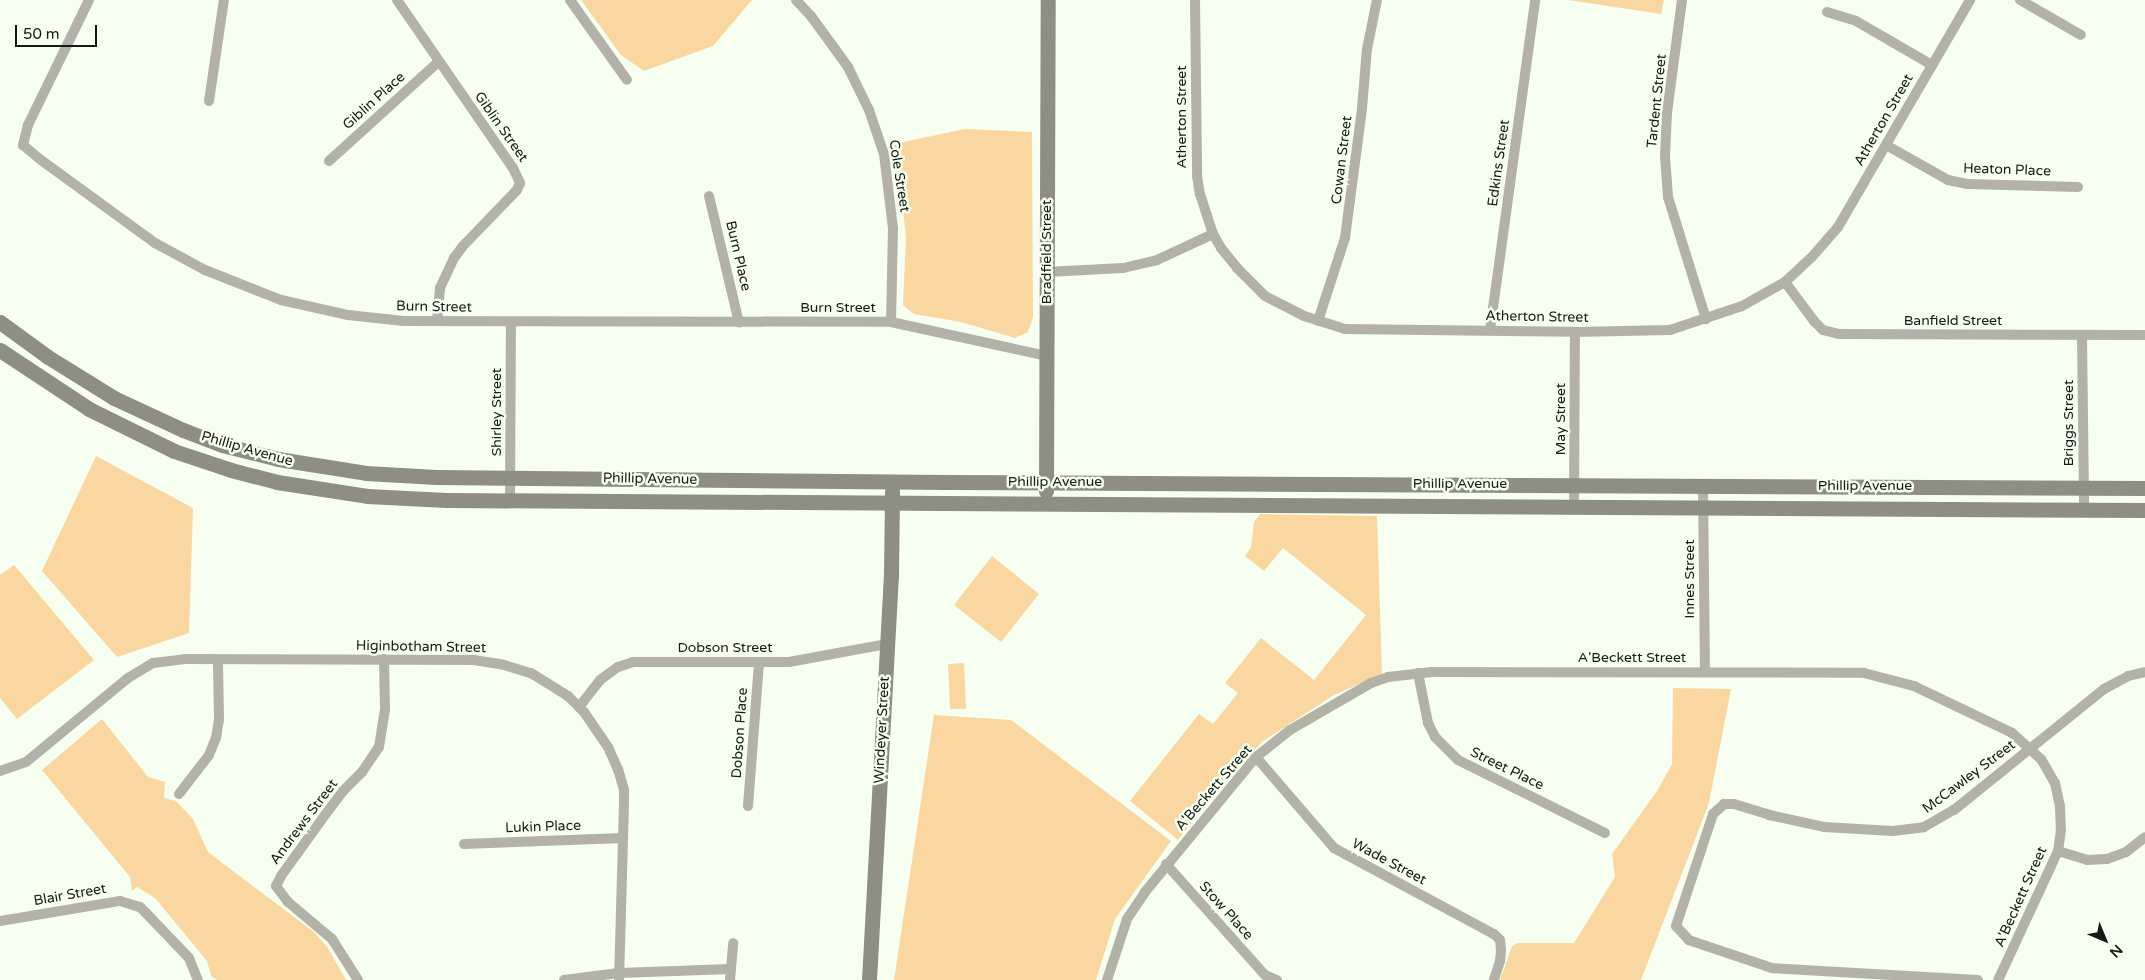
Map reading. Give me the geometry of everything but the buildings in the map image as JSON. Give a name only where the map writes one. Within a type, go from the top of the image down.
[{"type":"main road","name":"Bradfield Street","points":[[1046,504],[1048,0]]},
{"type":"main road","name":"Phillip Avenue","points":[[0,322],[48,357],[114,398],[183,430],[222,444],[278,459],[366,473],[511,478],[2145,488]]},
{"type":"main road","name":"Phillip Avenue","points":[[0,350],[68,397],[124,428],[174,451],[277,482],[367,496],[510,501],[2145,510]]},
{"type":"main road","name":"Windeyer Street","points":[[869,980],[887,644],[892,481]]},
{"type":"street","name":"Burn Street","points":[[89,0],[26,130],[23,145],[27,150],[155,243],[205,270],[281,300],[325,311],[370,319],[511,322],[891,322],[1047,356]]},
{"type":"street","points":[[209,101],[224,0]]},
{"type":"street","name":"Giblin Street","points":[[397,0],[438,62],[514,168],[520,182],[517,190],[463,246],[454,258],[440,288],[437,321]]},
{"type":"street","points":[[570,0],[627,80]]},
{"type":"street","name":"Cole Street","points":[[796,0],[811,16],[848,67],[877,132],[884,154],[891,202],[893,292],[891,322]]},
{"type":"street","name":"Atherton Street","points":[[1195,0],[1197,176],[1213,234],[1221,248],[1237,268],[1265,296],[1292,311],[1345,329],[1575,332],[1670,330],[1742,306],[1785,282],[1811,258],[1838,227],[1970,0]]},
{"type":"street","name":"Cowan Street","points":[[1318,321],[1345,238],[1361,118],[1367,49],[1377,0]]},
{"type":"street","name":"Edkins Street","points":[[1490,330],[1535,0]]},
{"type":"street","name":"Tardent Street","points":[[1682,0],[1667,113],[1665,156],[1668,197],[1706,319]]},
{"type":"street","points":[[2020,0],[2080,35]]},
{"type":"street","points":[[1827,12],[1856,21],[1932,65]]},
{"type":"street","name":"Giblin Place","points":[[329,161],[438,62]]},
{"type":"street","name":"Heaton Place","points":[[1886,145],[1948,180],[1967,184],[2078,187]]},
{"type":"street","name":"Burn Place","points":[[710,196],[739,322]]},
{"type":"street","points":[[1047,272],[1123,268],[1149,262],[1213,234]]},
{"type":"street","name":"Banfield Street","points":[[1785,282],[1814,322],[1823,330],[1839,334],[2145,335]]},
{"type":"street","name":"Shirley Street","points":[[510,501],[511,322]]},
{"type":"street","name":"May Street","points":[[1574,507],[1575,332]]},
{"type":"street","name":"Briggs Street","points":[[2082,335],[2084,510]]},
{"type":"street","name":"Innes Street","points":[[1703,485],[1705,672]]},
{"type":"street","name":"Dobson Street","points":[[579,707],[600,680],[618,668],[633,662],[789,662],[887,644]]},
{"type":"street","name":"Higinbotham Street","points":[[0,771],[26,762],[128,678],[153,663],[184,659],[474,660],[504,665],[532,673],[551,684],[579,707],[595,726],[618,769],[624,790],[619,976]]},
{"type":"street","points":[[179,794],[209,755],[216,738],[219,720],[218,660]]},
{"type":"street","name":"Andrews Street","points":[[358,980],[332,939],[288,902],[276,886],[281,876],[343,791],[362,772],[379,747],[384,708],[384,660]]},
{"type":"street","name":"Dobson Place","points":[[748,806],[759,662]]},
{"type":"street","name":"A'Beckett Street","points":[[1107,980],[1127,919],[1166,864],[1256,757],[1290,730],[1371,683],[1388,677],[1418,674],[1843,672],[1886,678],[1914,686],[2004,728],[2041,759],[2055,783],[2060,806],[2058,851],[1998,980]]},
{"type":"street","name":"McCawley Street","points":[[1978,980],[1772,968],[1689,940],[1676,926],[1713,814],[1724,804],[1734,804],[1769,815],[1824,827],[1917,829],[1936,821],[1954,810],[2104,689],[2128,676],[2145,672]]},
{"type":"street","name":"Street Place","points":[[1418,674],[1428,723],[1435,736],[1458,760],[1605,833]]},
{"type":"street","name":"Wade Street","points":[[1256,757],[1334,848],[1494,934],[1500,940],[1501,950],[1500,962],[1494,980]]},
{"type":"street","points":[[2058,851],[2087,860],[2107,859],[2126,852],[2145,837]]},
{"type":"street","name":"Lukin Place","points":[[464,844],[623,838]]},
{"type":"street","name":"Stow Place","points":[[1166,864],[1264,978],[1277,980]]},
{"type":"street","name":"Blair Street","points":[[0,920],[120,901],[140,908],[153,920],[189,958],[198,980]]},
{"type":"street","points":[[730,980],[733,943]]},
{"type":"street","points":[[564,980],[731,969]]},
{"type":"shaded area","points":[[581,0],[752,0],[713,46],[644,71],[621,55]]},
{"type":"shaded area","points":[[1568,0],[1664,0],[1661,14]]},
{"type":"shaded area","points":[[965,129],[1032,132],[1033,317],[1028,332],[1015,338],[961,322],[914,314],[903,305],[906,237],[900,182],[889,145]]},
{"type":"shaded area","points":[[96,456],[193,508],[189,633],[117,657],[42,571]]},
{"type":"shaded area","points":[[1260,514],[1377,516],[1382,674],[1334,695],[1263,741],[1230,776],[1178,840],[1130,801],[1199,714],[1213,724],[1238,693],[1225,683],[1261,638],[1314,680],[1366,615],[1283,548],[1264,571],[1245,556],[1251,547],[1254,522]]},
{"type":"shaded area","points":[[992,556],[1039,594],[1001,642],[954,605]]},
{"type":"shaded area","points":[[14,565],[94,660],[17,719],[0,698],[0,575]]},
{"type":"shaded area","points":[[964,663],[966,709],[950,709],[948,664]]},
{"type":"shaded area","points":[[1673,688],[1731,689],[1709,803],[1641,980],[1500,980],[1512,946],[1518,943],[1574,943],[1615,877],[1612,854],[1657,791],[1672,764]]},
{"type":"shaded area","points":[[934,715],[1011,720],[1171,841],[1115,919],[1096,980],[894,980]]},
{"type":"shaded area","points":[[102,719],[148,777],[165,782],[164,798],[176,801],[193,819],[208,852],[314,932],[328,948],[346,980],[217,980],[211,976],[207,961],[155,898],[137,887],[132,891],[130,877],[42,770]]}]
